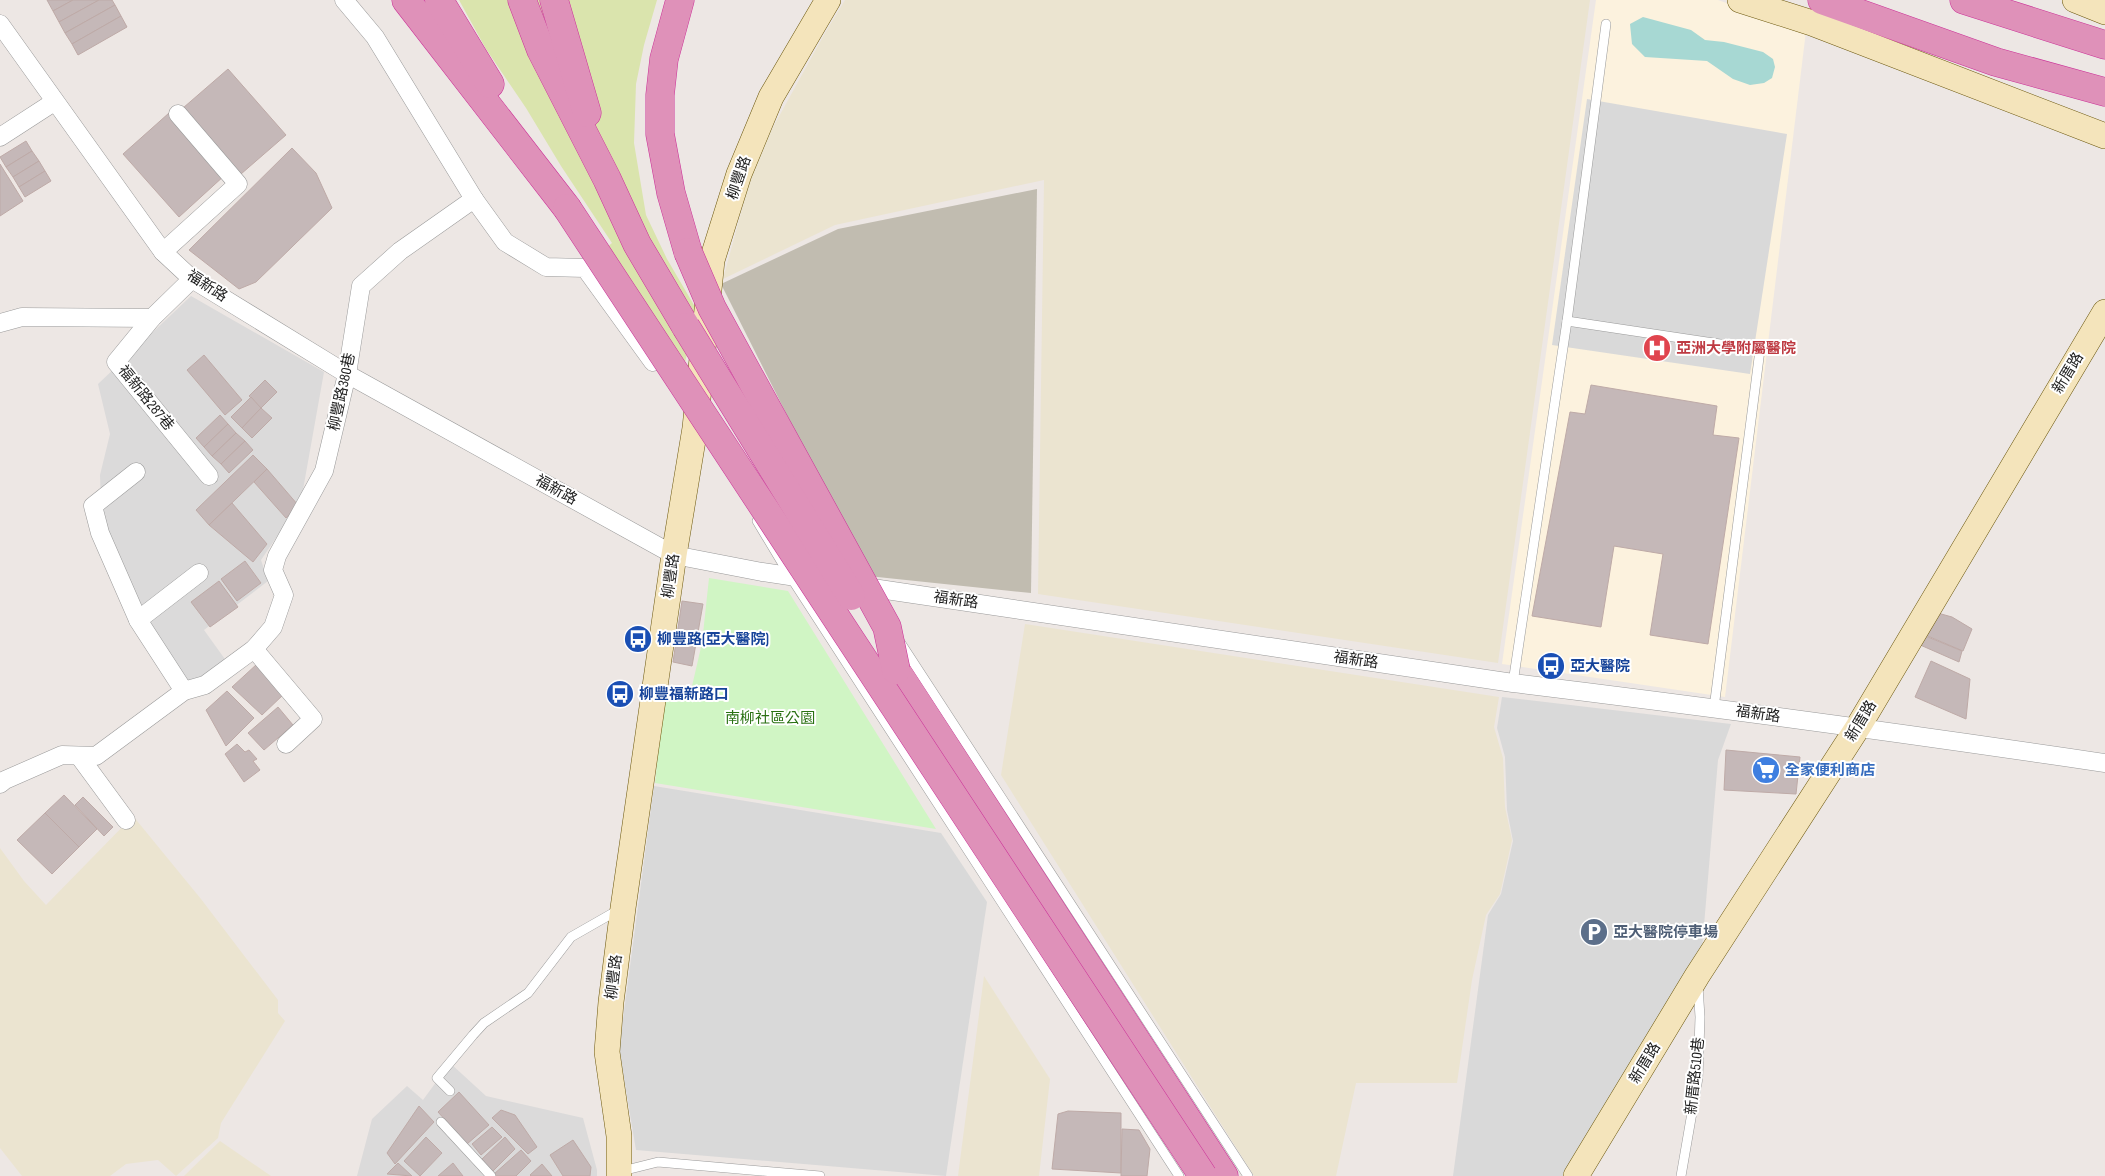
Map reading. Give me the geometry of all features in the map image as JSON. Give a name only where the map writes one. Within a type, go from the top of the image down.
[{"type":"highway","points":[[406,0],[566,208]]},
{"type":"highway","points":[[439,0],[566,208],[1203,1176]]},
{"type":"highway","points":[[522,0],[541,50],[607,179],[637,244],[686,327],[896,670],[1224,1176]]},
{"type":"highway","points":[[554,0],[607,179]]},
{"type":"highway","points":[[680,0],[664,59],[660,95],[660,134],[671,193],[688,252],[712,308],[887,627],[896,670]]},
{"type":"highway","points":[[1822,0],[1996,62],[2105,91]]},
{"type":"highway","points":[[1845,0],[1991,53],[2105,91]]},
{"type":"highway","points":[[1964,0],[2105,45]]},
{"type":"highway","points":[[2022,0],[2105,29]]},
{"type":"street","points":[[344,0],[375,37],[474,199],[505,242],[546,267],[585,268],[700,429]]},
{"type":"street","name":"柳豐路","points":[[619,1174],[619,1136],[607,1052],[623,908],[674,555],[700,429],[707,308],[712,260],[739,174],[771,97],[828,0]]},
{"type":"street","points":[[1740,0],[1812,23],[2105,136]]},
{"type":"street","points":[[2075,0],[2105,12]]},
{"type":"street","name":"福新路","points":[[0,24],[163,252],[192,279],[347,374],[674,555],[790,576],[1513,683],[1858,727],[2105,762]]},
{"type":"street","points":[[0,137],[54,102]]},
{"type":"street","points":[[163,252],[238,184],[178,114]]},
{"type":"street","name":"柳豐路380巷","points":[[0,784],[62,754],[96,756],[184,690],[205,685],[254,649],[273,626],[284,595],[273,570],[277,556],[324,471],[347,374],[361,286],[400,251],[474,199]]},
{"type":"street","name":"福新路287巷","points":[[192,279],[152,318],[116,362],[209,476]]},
{"type":"street","name":"新厝路","points":[[1576,1176],[1697,976],[1858,727],[2105,312]]},
{"type":"street","points":[[0,323],[22,317],[152,318]]},
{"type":"street","points":[[136,472],[93,506],[100,534],[138,620],[184,690]]},
{"type":"street","points":[[138,620],[200,573]]},
{"type":"street","points":[[254,649],[313,718],[286,744]]},
{"type":"street","points":[[79,756],[126,820]]},
{"type":"lane","points":[[1513,683],[1567,321],[1606,24]]},
{"type":"lane","points":[[707,308],[864,586],[1248,1176]]},
{"type":"lane","points":[[1567,321],[1760,350],[1714,708]]},
{"type":"lane","points":[[750,511],[790,576],[1179,1176]]},
{"type":"lane","points":[[450,1092],[437,1078],[472,1035],[484,1023],[528,993],[571,937],[623,908]]},
{"type":"lane","name":"新厝路510巷","points":[[1681,1176],[1698,1078],[1700,1017],[1697,976]]},
{"type":"lane","points":[[441,1122],[491,1176]]},
{"type":"lane","points":[[619,1174],[658,1162],[820,1176]]},
{"type":"shaded area","points":[[845,0],[1590,0],[1498,663],[1038,594],[1044,180],[835,225],[723,279],[756,158]]},
{"type":"shaded area","name":"亞洲大學附屬醫院","points":[[1596,0],[1718,0],[1806,31],[1725,697],[1502,664]]},
{"type":"shaded area","points":[[1587,99],[1787,134],[1750,374],[1552,345]]},
{"type":"shaded area","points":[[1037,189],[1031,593],[868,576],[721,284],[838,229]]},
{"type":"shaded area","points":[[191,296],[324,372],[301,501],[261,560],[268,581],[204,630],[227,662],[190,686],[103,557],[100,475],[110,434],[98,384]]},
{"type":"shaded area","points":[[1025,624],[1499,697],[1494,727],[1503,758],[1505,807],[1512,840],[1500,894],[1486,915],[1472,980],[1457,1083],[1356,1083],[1336,1176],[1254,1176],[1001,775]]},
{"type":"shaded area","name":"亞大醫院停車場","points":[[1502,697],[1731,724],[1718,760],[1702,949],[1564,1176],[1453,1176],[1488,915],[1501,894],[1513,841],[1507,810],[1505,757],[1497,728]]},
{"type":"shaded area","points":[[654,786],[941,833],[987,902],[946,1176],[636,1150],[619,1049]]},
{"type":"shaded area","points":[[133,816],[201,899],[278,1000],[278,1013],[285,1021],[221,1123],[218,1138],[176,1176],[158,1160],[126,1164],[110,1176],[22,1176],[0,1148],[0,848],[24,881],[46,905]]},
{"type":"shaded area","points":[[984,976],[1050,1079],[1039,1176],[958,1176]]},
{"type":"shaded area","points":[[450,1063],[486,1096],[583,1118],[597,1176],[357,1176],[372,1119],[407,1086],[423,1100]]},
{"type":"shaded area","points":[[220,1141],[271,1176],[184,1176]]},
{"type":"green space","points":[[459,0],[657,0],[644,45],[636,84],[634,143],[646,215],[667,259],[698,312],[678,389],[590,261],[612,243],[486,49]]},
{"type":"green space","name":"南柳社區公園","points":[[709,578],[788,591],[936,829],[655,783],[664,697],[689,699],[702,643]]},
{"type":"water","points":[[1643,17],[1691,30],[1705,40],[1724,42],[1763,52],[1773,59],[1775,67],[1772,78],[1764,83],[1750,85],[1733,79],[1707,61],[1645,57],[1632,44],[1630,24]]},
{"type":"building","points":[[47,0],[73,0],[53,11]]},
{"type":"building","points":[[73,0],[99,0],[59,22],[53,11]]},
{"type":"building","points":[[99,0],[112,0],[115,5],[65,33],[59,22]]},
{"type":"building","points":[[115,5],[121,16],[72,44],[65,33]]},
{"type":"building","points":[[121,16],[127,27],[78,55],[72,44]]},
{"type":"building","points":[[228,69],[286,135],[241,174],[183,108]]},
{"type":"building","points":[[169,113],[225,175],[179,217],[123,154]]},
{"type":"building","points":[[26,141],[32,151],[6,167],[0,157]]},
{"type":"building","points":[[292,148],[316,173],[332,208],[256,282],[239,289],[189,250]]},
{"type":"building","points":[[32,151],[39,161],[13,177],[6,167]]},
{"type":"building","points":[[39,161],[45,171],[19,187],[13,177]]},
{"type":"building","points":[[0,164],[23,201],[0,216]]},
{"type":"building","points":[[45,171],[51,181],[25,197],[19,187]]},
{"type":"building","points":[[204,355],[242,400],[225,415],[187,370]]},
{"type":"building","points":[[265,380],[277,392],[261,408],[249,396]]},
{"type":"building","name":"亞洲大學附屬醫院","points":[[1591,385],[1717,406],[1713,435],[1739,438],[1708,644],[1650,635],[1663,554],[1614,546],[1601,627],[1532,616],[1570,412],[1585,414]]},
{"type":"building","points":[[251,397],[261,408],[242,428],[231,417]]},
{"type":"building","points":[[261,408],[272,418],[252,438],[242,428]]},
{"type":"building","points":[[220,415],[228,424],[204,447],[196,438]]},
{"type":"building","points":[[228,424],[236,433],[212,456],[204,447]]},
{"type":"building","points":[[236,433],[245,441],[221,464],[212,456]]},
{"type":"building","points":[[245,441],[253,450],[229,473],[221,464]]},
{"type":"building","points":[[253,455],[267,469],[209,525],[196,510]]},
{"type":"building","points":[[267,469],[298,505],[286,518],[254,482]]},
{"type":"building","points":[[232,503],[267,544],[253,562],[209,525]]},
{"type":"building","points":[[245,561],[261,583],[237,601],[221,579]]},
{"type":"building","points":[[219,581],[238,607],[210,627],[191,602]]},
{"type":"building","points":[[682,601],[703,604],[692,666],[673,662]]},
{"type":"building","points":[[1934,612],[1952,617],[1972,629],[1963,651],[1923,634]]},
{"type":"building","points":[[1923,635],[1962,651],[1959,662],[1918,644]]},
{"type":"building","points":[[1931,661],[1970,679],[1966,719],[1915,697]]},
{"type":"building","points":[[257,664],[284,694],[262,715],[232,687]]},
{"type":"building","points":[[227,691],[254,718],[226,746],[206,710]]},
{"type":"building","points":[[278,707],[293,725],[264,750],[248,733]]},
{"type":"building","points":[[237,744],[245,752],[249,750],[257,759],[253,761],[260,770],[244,782],[225,754]]},
{"type":"building","points":[[1726,750],[1800,757],[1796,794],[1724,790]]},
{"type":"building","points":[[64,795],[97,829],[79,847],[45,813]]},
{"type":"building","points":[[83,797],[113,827],[104,836],[75,805]]},
{"type":"building","points":[[45,813],[79,847],[52,874],[17,840]]},
{"type":"building","points":[[459,1092],[489,1125],[467,1144],[438,1112]]},
{"type":"building","points":[[419,1106],[434,1122],[395,1164],[387,1153]]},
{"type":"building","points":[[501,1110],[515,1115],[537,1147],[528,1154],[492,1118]]},
{"type":"building","points":[[1068,1111],[1121,1113],[1121,1173],[1052,1169],[1058,1114]]},
{"type":"building","points":[[492,1127],[502,1137],[481,1155],[472,1144]]},
{"type":"building","points":[[1122,1129],[1139,1130],[1150,1149],[1147,1176],[1121,1176]]},
{"type":"building","points":[[426,1137],[442,1153],[420,1176],[404,1161]]},
{"type":"building","points":[[505,1137],[515,1149],[492,1172],[481,1160]]},
{"type":"building","points":[[573,1140],[591,1167],[590,1176],[563,1176],[550,1155]]},
{"type":"building","points":[[521,1150],[531,1161],[516,1176],[495,1176],[494,1174]]},
{"type":"building","points":[[398,1163],[412,1176],[387,1174]]},
{"type":"building","points":[[453,1163],[463,1176],[438,1176]]},
{"type":"building","points":[[542,1164],[552,1176],[530,1175]]},
{"type":"place","name":"亞洲大學附屬醫院","points":[[1657,348]]},
{"type":"place","name":"柳豐路(亞大醫院)","points":[[638,639]]},
{"type":"place","name":"亞大醫院","points":[[1551,666]]},
{"type":"place","name":"柳豐福新路口","points":[[620,694]]},
{"type":"place","name":"全家便利商店","points":[[1766,770]]},
{"type":"place","name":"亞大醫院停車場","points":[[1594,932]]}]
